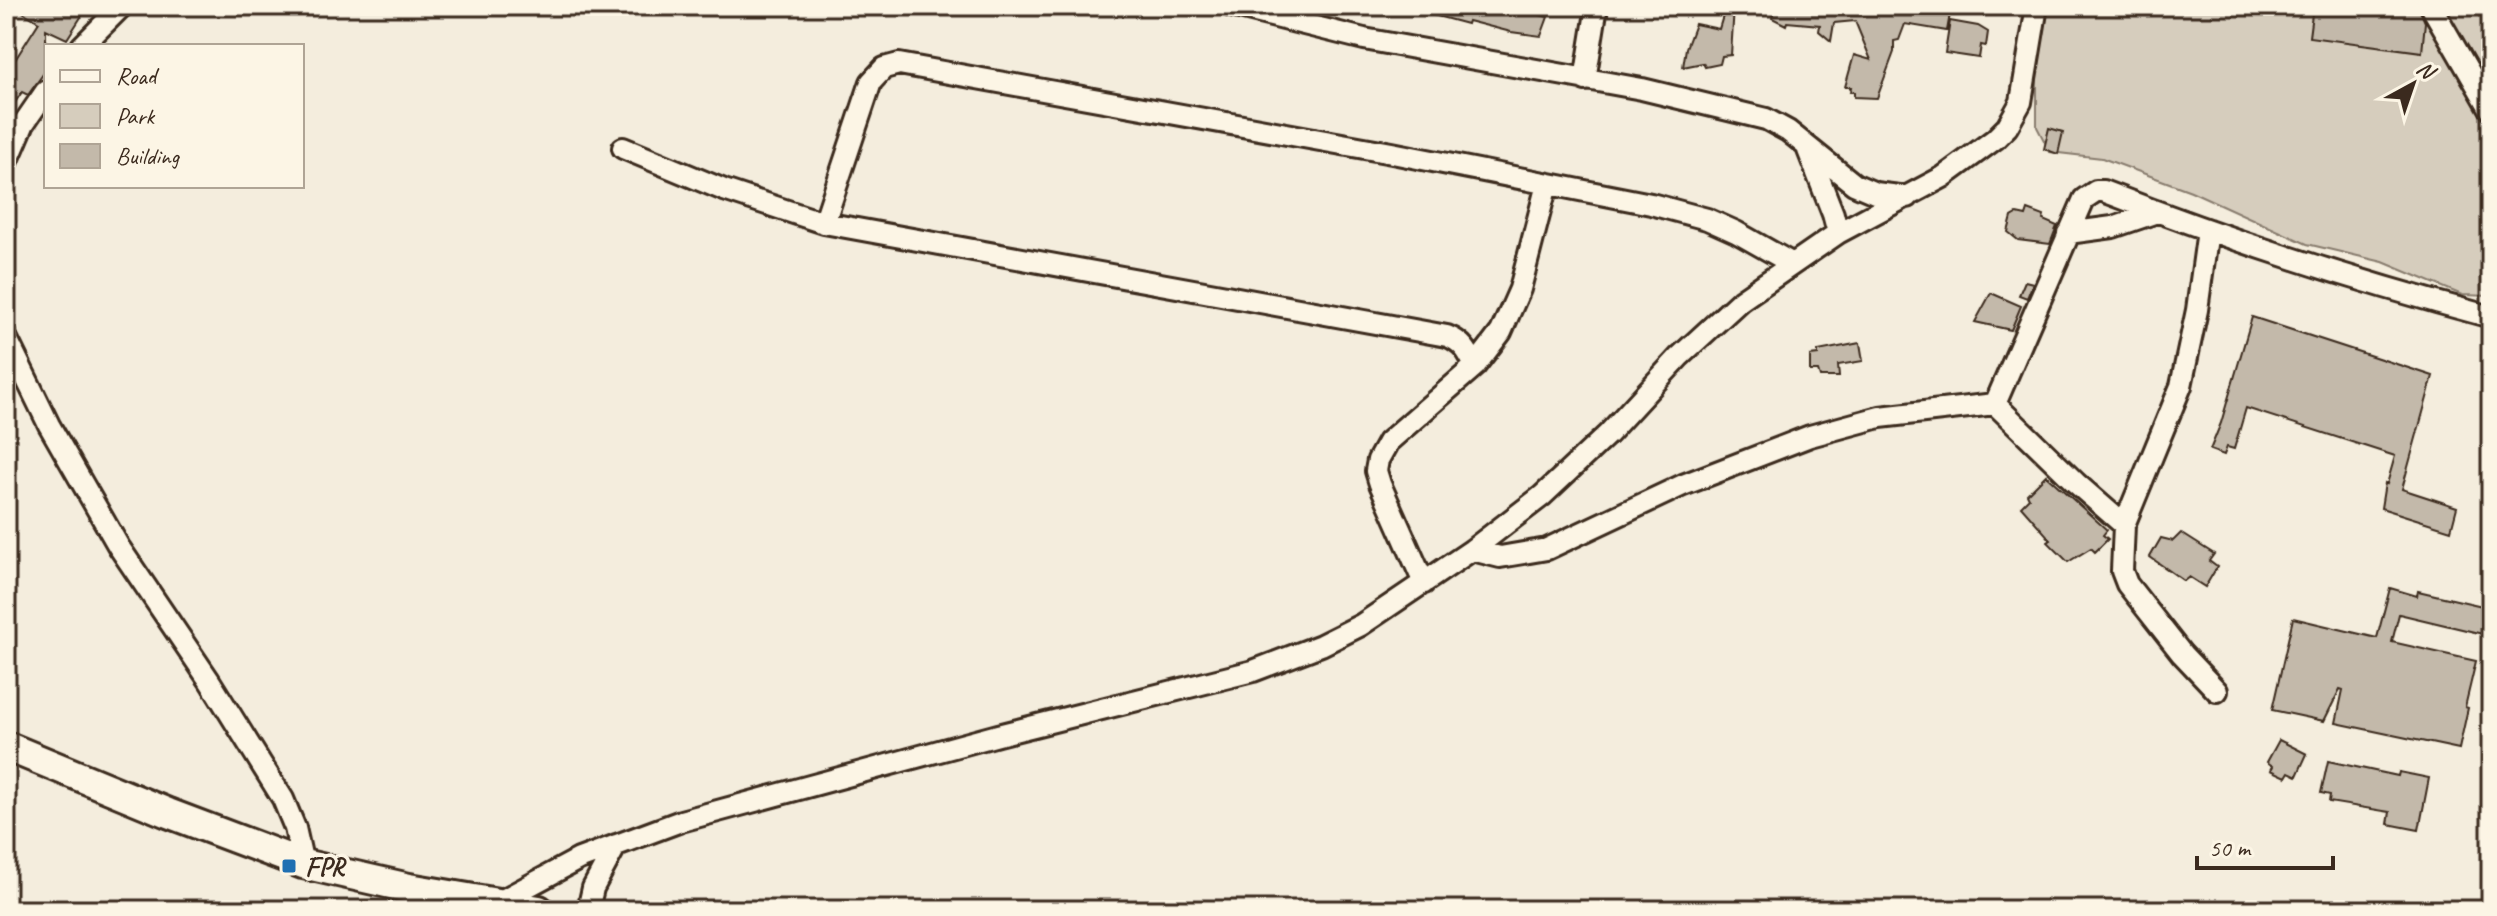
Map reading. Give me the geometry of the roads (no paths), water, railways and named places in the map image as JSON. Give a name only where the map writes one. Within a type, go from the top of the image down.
[{"type":"highway","points":[[6,746],[168,813],[303,864],[409,888],[539,910]]},
{"type":"street","points":[[1231,6],[1364,39],[1668,95],[1766,119],[1788,131],[1854,184],[1875,193],[1908,197]]},
{"type":"street","points":[[1585,80],[1597,6]]},
{"type":"street","points":[[497,903],[579,859],[681,821],[983,739],[1253,671],[1348,632],[1472,550],[1542,496],[1707,329],[1741,300],[1838,233],[1943,177],[1995,139],[2007,127],[2021,102],[2037,6]]},
{"type":"street","points":[[2431,6],[2491,110]]},
{"type":"street","points":[[84,44],[116,8]]},
{"type":"street","points":[[824,223],[871,82],[890,64],[1078,95],[1651,204],[1707,219],[1791,263]]},
{"type":"street","points":[[9,150],[44,94]]},
{"type":"street","points":[[1807,147],[1838,233]]},
{"type":"street","points":[[623,148],[724,190],[824,223],[1447,336],[1465,346],[1475,366]]},
{"type":"street","points":[[1424,583],[1380,484],[1376,471],[1378,460],[1388,442],[1475,366],[1501,332],[1520,289],[1547,184]]},
{"type":"street","points":[[1995,404],[2084,199],[2096,191],[2413,296],[2491,317]]},
{"type":"street","points":[[2068,233],[2113,227],[2157,212]]},
{"type":"street","points":[[2208,230],[2197,310],[2181,386],[2124,525],[2122,571],[2127,584],[2182,654],[2217,691]]},
{"type":"street","points":[[6,337],[49,425],[119,547],[277,788],[295,828],[303,864]]},
{"type":"street","points":[[1472,550],[1500,557],[1547,549],[1683,485],[1810,436],[1880,417],[1995,404]]},
{"type":"street","points":[[1995,404],[2124,525]]},
{"type":"street","points":[[588,910],[593,888],[616,845]]},
{"type":"place","name":"FPR","points":[[289,866]]}]
